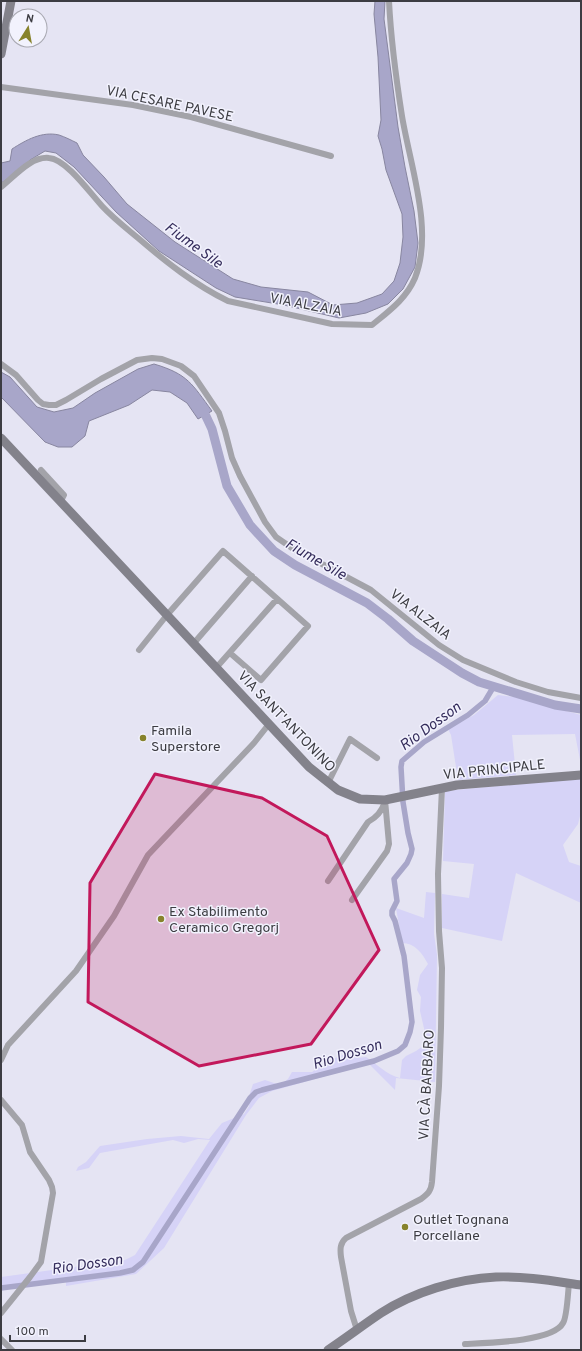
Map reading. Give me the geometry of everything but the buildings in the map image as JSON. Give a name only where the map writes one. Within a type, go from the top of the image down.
[{"type":"main road","points":[[1,54],[11,1]]},
{"type":"main road","name":"VIA SANT'ANTONINO","points":[[2,440],[61,501],[309,767],[328,783],[347,794],[360,799],[385,800],[411,795]]},
{"type":"main road","name":"VIA PRINCIPALE","points":[[411,795],[457,785],[581,775]]},
{"type":"main road","points":[[328,1350],[382,1313],[407,1299],[432,1289],[454,1283],[478,1279],[508,1277],[581,1285]]},
{"type":"street","name":"VIA ALZAIA","points":[[1,187],[33,161],[42,158],[57,160],[76,176],[111,216],[180,271],[217,296],[228,301],[332,324],[372,325],[407,293],[418,268],[422,236],[419,201],[402,116],[394,56],[389,1]]},
{"type":"street","name":"VIA CESARE PAVESE","points":[[1,87],[133,105],[191,117],[331,156]]},
{"type":"street","name":"VIA ALZAIA","points":[[1,364],[16,375],[38,400],[43,404],[50,405],[56,405],[66,400],[137,360],[152,358],[162,359],[181,366],[194,376],[219,413],[226,431],[232,458],[240,476],[265,522],[276,536],[292,548],[371,590],[439,645],[462,660],[516,682],[548,692],[581,698]]},
{"type":"street","name":"VIA SANT'ANTONINO","points":[[41,470],[64,495],[61,501]]},
{"type":"street","points":[[139,650],[223,551],[308,626],[261,680],[230,653]]},
{"type":"street","points":[[194,644],[252,576]]},
{"type":"street","points":[[216,668],[277,599]]},
{"type":"street","points":[[1,1060],[8,1045],[76,971],[114,916],[148,855],[254,743],[269,724]]},
{"type":"street","points":[[328,783],[350,739],[377,758]]},
{"type":"street","name":"VIA CÀ BARBARO","points":[[357,1330],[351,1311],[341,1257],[341,1243],[346,1238],[428,1194],[432,1182],[439,1086],[441,1028],[442,968],[439,931],[438,874],[442,788]]},
{"type":"street","points":[[328,881],[368,822],[378,815],[385,800]]},
{"type":"street","points":[[352,900],[387,851],[389,844],[385,800]]},
{"type":"street","points":[[1,1100],[22,1125],[30,1152],[40,1169],[49,1180],[53,1193],[41,1262],[1,1313]]},
{"type":"street","points":[[465,1344],[513,1341],[557,1330],[564,1323],[569,1283]]},
{"type":"street","points":[[1,1339],[12,1350]]},
{"type":"highlighted area","points":[[155,774],[262,798],[327,836],[379,950],[311,1044],[199,1066],[88,1002],[90,883]]},
{"type":"shaded area","points":[[375,1],[385,1],[384,19],[398,127],[414,211],[418,243],[415,267],[403,289],[388,304],[366,313],[339,318],[284,305],[235,297],[216,288],[159,251],[116,212],[74,167],[56,153],[45,151],[30,160],[16,174],[1,183],[1,163],[10,161],[12,149],[23,142],[40,135],[59,135],[77,143],[83,155],[127,204],[175,242],[233,279],[261,287],[308,292],[333,305],[357,303],[382,294],[394,281],[400,263],[403,237],[402,214],[386,170],[378,136],[381,120],[374,14]]},
{"type":"shaded area","points":[[154,364],[182,376],[194,387],[212,411],[198,419],[187,403],[170,392],[152,390],[129,405],[89,421],[85,436],[72,447],[58,447],[45,442],[1,397],[1,372],[10,377],[37,407],[54,412],[73,408],[95,393],[138,369]]},
{"type":"shaded area","points":[[498,695],[515,697],[581,715],[581,765],[575,734],[512,735],[516,775],[458,780],[451,735],[448,729],[474,715]]},
{"type":"shaded area","points":[[581,778],[581,812],[578,824],[563,845],[569,862],[581,866],[581,903],[516,873],[502,941],[442,928],[442,894],[469,898],[474,864],[443,861],[445,791]]},
{"type":"shaded area","points":[[426,892],[435,893],[434,934],[437,955],[435,1082],[396,1078],[395,1090],[369,1064],[272,1091],[259,1098],[246,1115],[164,1248],[136,1274],[66,1286],[66,1281],[1,1290],[1,1277],[125,1260],[135,1255],[210,1140],[198,1139],[184,1143],[173,1140],[100,1153],[89,1168],[76,1171],[78,1167],[86,1162],[100,1146],[181,1136],[209,1139],[222,1123],[244,1114],[249,1106],[250,1093],[253,1084],[265,1080],[280,1085],[288,1079],[292,1072],[312,1072],[330,1060],[343,1055],[348,1054],[358,1058],[366,1057],[386,1072],[400,1078],[402,1060],[423,1046],[426,1037],[420,1011],[421,997],[417,990],[420,975],[428,964],[418,949],[407,943],[402,943],[396,908],[424,918]]},
{"type":"waterway","name":"Fiume Sile","points":[[199,405],[212,429],[227,486],[250,525],[274,551],[295,565],[367,603],[413,641],[462,673],[479,682],[555,705],[581,709]]},
{"type":"waterway","name":"Rio Dosson","points":[[1,1288],[120,1273],[133,1270],[143,1262],[250,1098],[256,1092],[374,1061],[398,1051],[405,1045],[412,1022],[404,956],[392,915],[392,911],[397,901],[394,879],[407,863],[412,849],[403,802],[402,761],[424,742],[468,715],[485,701],[494,686]]},
{"type":"place","name":"Famila Superstore","points":[[143,738]]},
{"type":"place","name":"Ex Stabilimento Ceramico Gregorj","points":[[161,919]]},
{"type":"place","name":"Outlet Tognana Porcellane","points":[[405,1227]]}]
